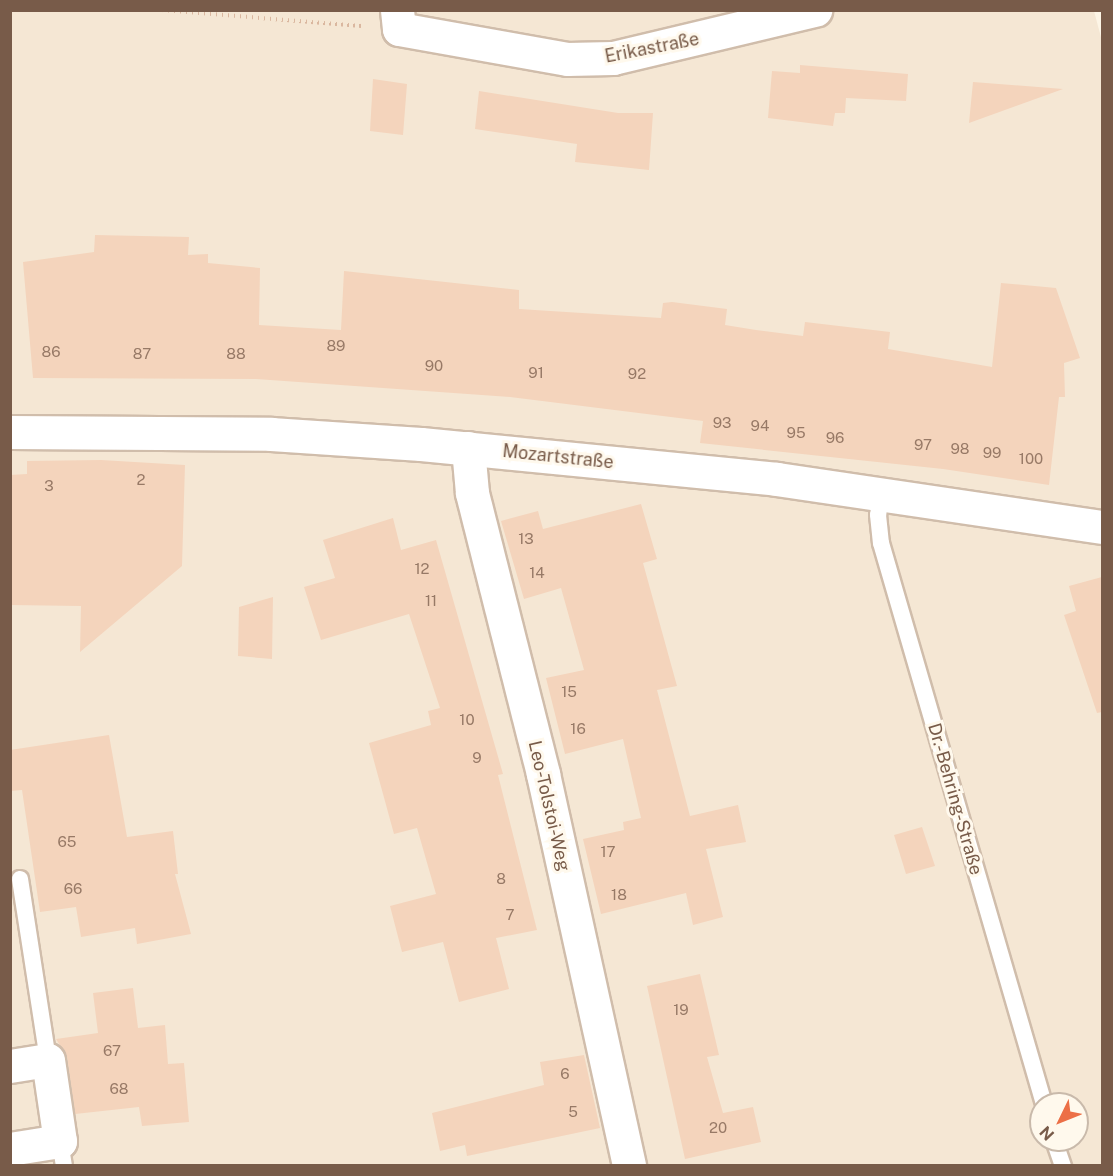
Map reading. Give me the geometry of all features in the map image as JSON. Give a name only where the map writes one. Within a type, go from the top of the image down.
[{"type":"street","name":"Erikastraße","points":[[398,20],[567,59],[613,58],[815,10]]},
{"type":"street","name":"Mozartstraße","points":[[10,432],[271,434],[468,448],[880,492],[1102,527]]},
{"type":"street","name":"Leo-Tolstoi-Weg","points":[[468,448],[472,493],[543,774],[629,1166]]},
{"type":"street","points":[[10,1066],[48,1060],[62,1153],[10,1149]]},
{"type":"lane","name":"Dr.-Behring-Straße","points":[[880,492],[878,515],[881,543],[1041,1092]]},
{"type":"lane","points":[[20,879],[48,1060]]},
{"type":"path","points":[[162,10],[398,20]]},
{"type":"shaded area","points":[[10,11],[1094,11],[1102,41],[1102,1165],[11,1165]]},
{"type":"building","points":[[800,65],[908,74],[906,101],[846,98],[845,113],[835,113],[833,126],[768,118],[772,71],[800,73]]},
{"type":"building","points":[[373,79],[407,84],[403,135],[370,131]]},
{"type":"building","points":[[973,82],[1063,89],[969,123]]},
{"type":"building","points":[[479,91],[618,113],[653,113],[649,170],[575,162],[577,144],[475,129]]},
{"type":"building","points":[[95,235],[189,237],[188,255],[208,254],[208,263],[260,268],[259,325],[341,330],[344,271],[519,290],[519,309],[661,318],[663,303],[672,302],[727,309],[725,325],[756,330],[803,336],[805,322],[890,332],[888,349],[992,367],[1001,283],[1056,288],[1080,358],[1064,363],[1065,397],[1059,397],[1049,485],[943,469],[700,443],[703,421],[510,397],[256,379],[33,378],[23,262],[94,252]]},
{"type":"building","points":[[101,460],[185,465],[182,566],[80,652],[81,606],[10,605],[10,475],[27,474],[27,461]]},
{"type":"building","points":[[641,504],[657,559],[643,563],[677,686],[657,690],[690,816],[738,805],[746,842],[706,849],[723,917],[693,925],[686,893],[601,914],[583,839],[624,830],[623,822],[641,818],[623,739],[565,754],[546,678],[584,670],[561,588],[524,599],[501,521],[538,511],[543,529]]},
{"type":"building","points":[[393,518],[401,550],[436,540],[503,774],[498,775],[537,930],[496,938],[509,989],[459,1002],[443,942],[402,952],[390,906],[436,894],[417,828],[394,834],[369,743],[431,725],[428,711],[440,708],[409,614],[321,640],[304,587],[335,578],[323,540]]},
{"type":"building","points":[[1102,577],[1102,712],[1097,713],[1064,615],[1076,611],[1069,586]]},
{"type":"building","points":[[273,597],[272,659],[238,656],[239,607]]},
{"type":"building","points":[[109,735],[127,837],[173,831],[178,874],[175,874],[191,934],[137,944],[135,928],[81,937],[76,907],[40,912],[22,790],[10,791],[10,750]]},
{"type":"building","points":[[922,827],[935,866],[906,874],[894,835]]},
{"type":"building","points":[[700,974],[719,1055],[707,1057],[723,1113],[753,1107],[761,1142],[685,1159],[647,986]]},
{"type":"building","points":[[133,988],[138,1028],[165,1025],[168,1064],[184,1063],[189,1122],[142,1126],[139,1107],[75,1114],[67,1057],[56,1039],[98,1033],[93,993]]},
{"type":"building","points":[[584,1055],[600,1128],[467,1156],[465,1145],[440,1151],[432,1113],[544,1085],[540,1062]]}]
